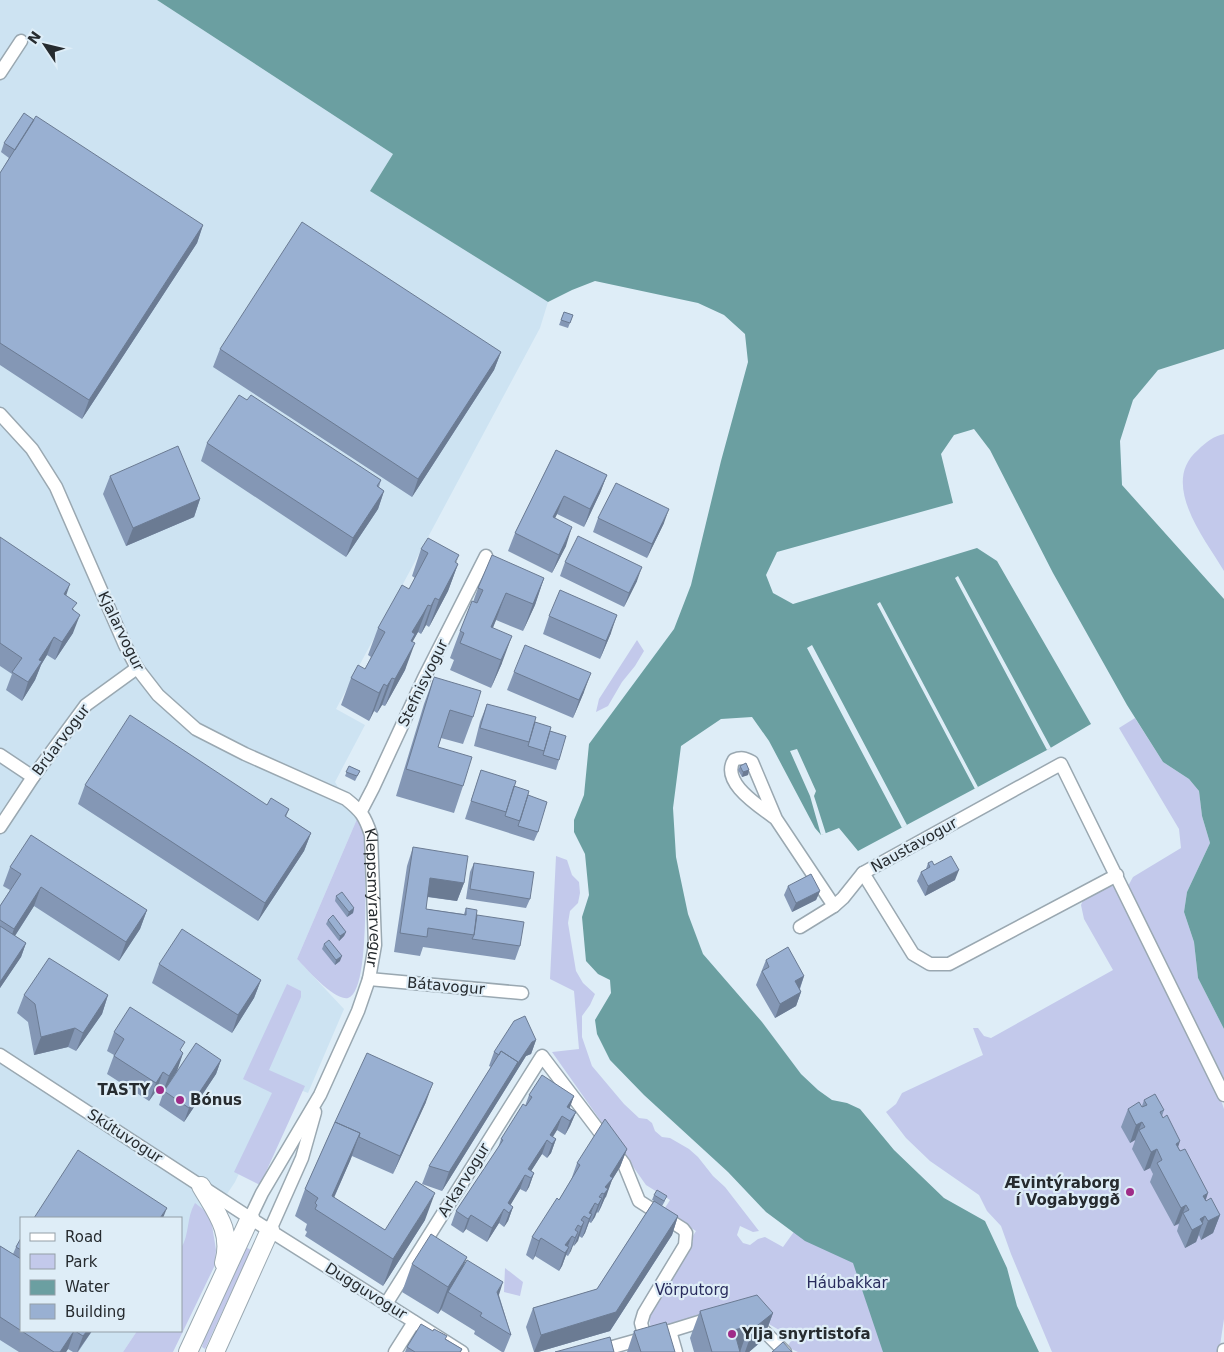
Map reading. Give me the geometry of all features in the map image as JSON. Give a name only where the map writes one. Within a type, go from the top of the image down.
[{"type":"street","points":[[0,73],[22,41]]},
{"type":"street","name":"Kjalarvogur","points":[[0,414],[32,449],[56,486],[124,645],[137,668],[158,695],[196,729],[245,754],[346,799],[361,810]]},
{"type":"street","name":"Stefnisvogur","points":[[361,810],[374,788],[424,678],[486,556]]},
{"type":"street","name":"Brúarvogur","points":[[0,827],[33,776],[86,705],[137,668]]},
{"type":"street","points":[[0,755],[33,776]]},
{"type":"street","points":[[776,819],[744,795],[739,789],[731,769],[734,760],[740,757],[747,758],[752,762],[776,819],[834,906]]},
{"type":"street","name":"Naustavogur","points":[[1117,875],[949,964],[930,964],[913,954],[863,873],[1061,764],[1117,875],[1224,1095]]},
{"type":"street","name":"Kleppsmýrarvegur","points":[[188,1352],[260,1197],[320,1095],[370,979],[375,945],[371,835],[361,810]]},
{"type":"street","points":[[800,927],[834,906],[863,873]]},
{"type":"street","name":"Bátavogur","points":[[370,979],[522,993]]},
{"type":"street","name":"Skútuvogur","points":[[0,1055],[250,1218]]},
{"type":"street","name":"Arkarvogur","points":[[386,1304],[542,1056],[624,1164],[639,1201],[686,1233],[685,1245],[644,1313],[641,1323],[645,1338]]},
{"type":"street","name":"Kleppsmýrarvegur","points":[[215,1352],[302,1158],[320,1095]]},
{"type":"street","points":[[201,1186],[222,1222],[225,1232],[226,1255],[217,1288]]},
{"type":"street","name":"Dugguvogur","points":[[250,1218],[462,1352]]},
{"type":"street","points":[[746,1313],[784,1352]]},
{"type":"street","points":[[595,1352],[726,1314]]},
{"type":"street","points":[[396,1352],[414,1322]]},
{"type":"street","points":[[670,1331],[676,1352]]},
{"type":"shaded area","points":[[0,0],[157,0],[393,154],[370,191],[548,302],[540,328],[336,709],[365,725],[335,782],[357,819],[297,959],[344,1009],[308,1093],[282,1083],[235,1182],[182,1262],[182,1217],[20,1217],[20,1332],[136,1332],[123,1352],[0,1352]]},
{"type":"green space","points":[[1224,434],[1224,571],[1189,511],[1184,494],[1183,478],[1187,463],[1198,450],[1210,440]]},
{"type":"green space","points":[[637,640],[644,651],[608,706],[596,712],[599,699]]},
{"type":"green space","points":[[1135,718],[1163,762],[1189,779],[1199,791],[1202,816],[1210,843],[1187,892],[1184,912],[1194,942],[1198,978],[1224,1029],[1224,1078],[1127,888],[1133,877],[1181,848],[1179,829],[1119,728]]},
{"type":"green space","points":[[357,819],[360,820],[364,833],[364,949],[361,973],[356,990],[348,998],[342,998],[313,976],[297,959]]},
{"type":"green space","points":[[556,856],[567,860],[572,875],[579,882],[580,893],[578,903],[570,911],[568,923],[576,971],[583,983],[595,994],[582,1016],[582,1037],[592,1066],[624,1104],[639,1118],[647,1119],[652,1123],[655,1131],[662,1137],[670,1138],[689,1149],[725,1187],[759,1231],[753,1232],[740,1226],[737,1235],[743,1243],[750,1245],[758,1239],[765,1237],[783,1247],[847,1158],[973,1352],[798,1352],[787,1347],[793,1338],[750,1313],[746,1298],[651,1331],[649,1317],[651,1310],[693,1241],[691,1239],[696,1231],[663,1211],[670,1200],[646,1185],[552,1052],[579,1049],[574,991],[550,979]]},
{"type":"green space","points":[[1113,886],[1120,891],[1216,1085],[1224,1109],[1224,1319],[1219,1352],[1052,1352],[1001,1226],[987,1211],[979,1195],[930,1161],[906,1138],[886,1112],[896,1104],[902,1093],[983,1055],[973,1028],[978,1028],[984,1036],[991,1038],[1113,970],[1084,919],[1081,905],[1084,898],[1106,887]]},
{"type":"green space","points":[[287,984],[301,991],[301,997],[269,1070],[305,1086],[260,1185],[234,1172],[272,1093],[243,1079]]},
{"type":"green space","points":[[195,1203],[211,1219],[216,1250],[215,1265],[173,1352],[123,1352],[136,1332],[182,1332],[182,1246]]},
{"type":"green space","points":[[242,1245],[251,1250],[205,1349],[202,1347],[211,1315]]},
{"type":"green space","points":[[505,1268],[523,1282],[520,1296],[504,1292]]},
{"type":"water","points":[[157,0],[1224,0],[1224,349],[1158,370],[1133,400],[1120,441],[1122,485],[1224,599],[1224,1029],[1198,978],[1194,942],[1184,912],[1187,892],[1210,843],[1202,816],[1199,791],[1189,779],[1163,762],[1127,705],[1053,573],[990,450],[974,429],[954,435],[941,454],[953,503],[777,552],[766,575],[773,593],[793,604],[977,548],[997,561],[1091,724],[1047,750],[858,851],[839,828],[821,835],[815,828],[769,741],[752,717],[721,719],[681,746],[673,808],[676,857],[688,914],[703,954],[762,1022],[801,1074],[832,1100],[847,1103],[860,1109],[894,1150],[944,1198],[985,1221],[1007,1268],[1017,1306],[1039,1352],[883,1352],[853,1263],[805,1241],[766,1212],[728,1172],[644,1095],[610,1060],[597,1034],[595,1020],[611,993],[610,980],[598,974],[586,961],[582,917],[589,895],[585,854],[574,832],[574,820],[584,795],[589,744],[674,629],[691,585],[721,461],[748,362],[745,334],[724,315],[698,303],[595,281],[548,302],[370,191],[393,154]]},
{"type":"pier","points":[[958,576],[1051,748],[1047,750],[955,578]]},
{"type":"pier","points":[[880,602],[978,787],[975,789],[877,604]]},
{"type":"pier","points":[[812,645],[907,825],[902,828],[807,648]]},
{"type":"pier","points":[[797,749],[816,791],[814,796],[826,834],[821,835],[810,796],[790,751]]},
{"type":"building","points":[[24,113],[34,120],[15,150],[4,143]]},
{"type":"building","points":[[36,116],[203,225],[89,400],[0,343],[0,173]]},
{"type":"building","points":[[302,222],[501,352],[418,479],[220,349]]},
{"type":"building","points":[[564,312],[573,315],[570,323],[561,320]]},
{"type":"building","points":[[239,395],[247,400],[251,395],[381,480],[377,486],[384,491],[353,538],[207,443]]},
{"type":"building","points":[[178,446],[200,499],[133,528],[110,476]]},
{"type":"building","points":[[556,450],[607,475],[590,509],[564,496],[553,517],[572,527],[559,555],[515,533]]},
{"type":"building","points":[[616,483],[669,509],[652,544],[598,518]]},
{"type":"building","points":[[578,536],[642,567],[629,593],[565,562]]},
{"type":"building","points":[[0,537],[70,584],[64,594],[77,603],[72,609],[80,615],[62,642],[54,637],[39,660],[42,661],[28,682],[12,672],[22,658],[0,643]]},
{"type":"building","points":[[428,538],[459,555],[455,562],[458,564],[439,600],[435,598],[431,606],[428,605],[412,632],[415,634],[411,641],[415,643],[395,679],[392,678],[387,686],[384,684],[379,693],[351,678],[358,665],[365,669],[385,632],[378,628],[402,585],[409,589],[428,553],[421,549]]},
{"type":"building","points":[[492,555],[544,578],[533,604],[506,593],[491,627],[512,636],[501,660],[460,643],[464,633],[460,631],[472,601],[477,603],[483,590],[478,588]]},
{"type":"building","points":[[560,590],[617,615],[606,641],[549,616]]},
{"type":"building","points":[[525,645],[591,673],[579,700],[514,672]]},
{"type":"building","points":[[434,677],[481,691],[473,717],[450,710],[438,747],[472,757],[463,786],[406,769]]},
{"type":"building","points":[[487,704],[536,717],[529,742],[480,728]]},
{"type":"building","points":[[130,715],[267,805],[271,798],[289,809],[285,816],[311,833],[265,903],[85,785]]},
{"type":"building","points":[[535,722],[551,727],[544,751],[528,746]]},
{"type":"building","points":[[550,731],[566,736],[559,760],[543,755]]},
{"type":"building","points":[[746,763],[749,770],[743,772],[740,766]]},
{"type":"building","points":[[349,766],[360,771],[357,776],[346,772]]},
{"type":"building","points":[[481,770],[516,781],[506,812],[471,801]]},
{"type":"building","points":[[514,786],[529,791],[520,821],[505,816]]},
{"type":"building","points":[[528,795],[547,802],[538,832],[518,826]]},
{"type":"building","points":[[31,835],[147,910],[126,942],[41,887],[14,929],[0,920],[0,906],[21,874],[10,867]]},
{"type":"building","points":[[413,847],[468,856],[464,883],[430,878],[426,909],[466,915],[466,908],[477,910],[474,935],[428,928],[427,937],[400,933]]},
{"type":"building","points":[[951,856],[959,870],[928,886],[921,872],[930,867],[928,863],[932,861],[934,865]]},
{"type":"building","points":[[474,863],[534,872],[530,899],[470,889]]},
{"type":"building","points":[[811,874],[820,891],[796,903],[788,886]]},
{"type":"building","points":[[342,892],[354,908],[349,912],[336,896]]},
{"type":"building","points":[[333,915],[346,932],[340,936],[328,920]]},
{"type":"building","points":[[477,915],[524,922],[520,946],[472,939]]},
{"type":"building","points":[[0,926],[26,943],[0,982]]},
{"type":"building","points":[[182,929],[261,980],[238,1015],[159,964]]},
{"type":"building","points":[[329,940],[342,956],[336,960],[324,944]]},
{"type":"building","points":[[788,947],[804,976],[795,981],[801,992],[780,1004],[762,971],[769,967],[766,960]]},
{"type":"building","points":[[49,958],[108,995],[83,1033],[75,1028],[41,1037],[35,1004],[24,995]]},
{"type":"building","points":[[130,1007],[185,1042],[180,1050],[183,1053],[169,1076],[163,1072],[156,1083],[114,1056],[124,1039],[114,1032]]},
{"type":"building","points":[[525,1016],[536,1040],[532,1042],[516,1066],[518,1062],[501,1051],[499,1055],[494,1052],[514,1021]]},
{"type":"building","points":[[196,1043],[221,1060],[189,1108],[164,1091]]},
{"type":"building","points":[[501,1051],[518,1062],[449,1172],[429,1166]]},
{"type":"building","points":[[367,1053],[433,1083],[400,1156],[359,1137],[360,1133],[335,1122]]},
{"type":"building","points":[[542,1075],[574,1096],[567,1107],[576,1112],[570,1121],[562,1116],[550,1135],[556,1139],[552,1144],[547,1140],[528,1169],[534,1173],[531,1178],[525,1175],[508,1203],[513,1207],[509,1213],[504,1209],[492,1228],[471,1215],[468,1219],[456,1211],[503,1140],[501,1139],[523,1104],[526,1106],[532,1097],[529,1095]]},
{"type":"building","points":[[1155,1094],[1164,1110],[1160,1112],[1163,1118],[1167,1115],[1180,1141],[1176,1144],[1180,1151],[1185,1149],[1208,1193],[1203,1196],[1206,1201],[1211,1198],[1220,1215],[1208,1221],[1205,1216],[1200,1219],[1203,1224],[1192,1230],[1183,1213],[1189,1210],[1186,1205],[1181,1208],[1157,1163],[1162,1160],[1157,1149],[1151,1152],[1139,1130],[1145,1127],[1142,1122],[1136,1125],[1128,1109],[1139,1102],[1142,1107],[1147,1105],[1144,1100]]},
{"type":"building","points":[[605,1119],[627,1149],[610,1176],[613,1178],[605,1187],[608,1189],[599,1197],[602,1198],[598,1205],[595,1203],[589,1213],[592,1214],[589,1219],[584,1216],[581,1220],[584,1222],[581,1227],[578,1225],[575,1230],[578,1232],[575,1238],[572,1236],[565,1245],[569,1247],[565,1253],[541,1238],[539,1241],[532,1237],[557,1198],[559,1200],[580,1165],[577,1163]]},
{"type":"building","points":[[335,1122],[360,1133],[332,1196],[385,1230],[416,1181],[435,1193],[393,1259],[315,1209],[317,1205],[315,1203],[318,1198],[305,1189]]},
{"type":"building","points":[[78,1150],[167,1208],[161,1217],[35,1217]]},
{"type":"building","points":[[657,1190],[667,1196],[664,1201],[654,1195]]},
{"type":"building","points":[[654,1201],[678,1216],[616,1312],[541,1335],[533,1308],[597,1289]]},
{"type":"building","points":[[431,1234],[467,1257],[448,1287],[412,1264]]},
{"type":"building","points":[[20,1240],[20,1249],[16,1247]]},
{"type":"building","points":[[0,1246],[20,1258],[20,1330],[0,1317]]},
{"type":"building","points":[[467,1260],[503,1282],[497,1292],[511,1335],[480,1316],[482,1313],[448,1292]]},
{"type":"building","points":[[757,1295],[773,1313],[753,1329],[749,1326],[734,1330],[740,1352],[712,1352],[700,1311]]},
{"type":"building","points":[[666,1322],[675,1352],[641,1352],[634,1331]]},
{"type":"building","points":[[421,1324],[447,1336],[445,1339],[462,1349],[460,1352],[415,1352],[407,1347]]},
{"type":"building","points":[[24,1332],[73,1332],[60,1352],[54,1352]]},
{"type":"building","points":[[77,1332],[86,1332],[83,1336]]},
{"type":"building","points":[[610,1337],[614,1352],[555,1352]]},
{"type":"building","points":[[783,1342],[792,1352],[772,1352]]},
{"type":"place","name":"TASTY","points":[[160,1090]]},
{"type":"place","name":"Bónus","points":[[180,1100]]},
{"type":"place","name":"Ævintýraborg í Vogabyggð","points":[[1130,1192]]},
{"type":"place","name":"Ylja snyrtistofa","points":[[732,1334]]},
{"type":"park label","name":"Háubakkar","points":[[847,1283]]},
{"type":"park label","name":"Vörputorg","points":[[692,1290]]}]
